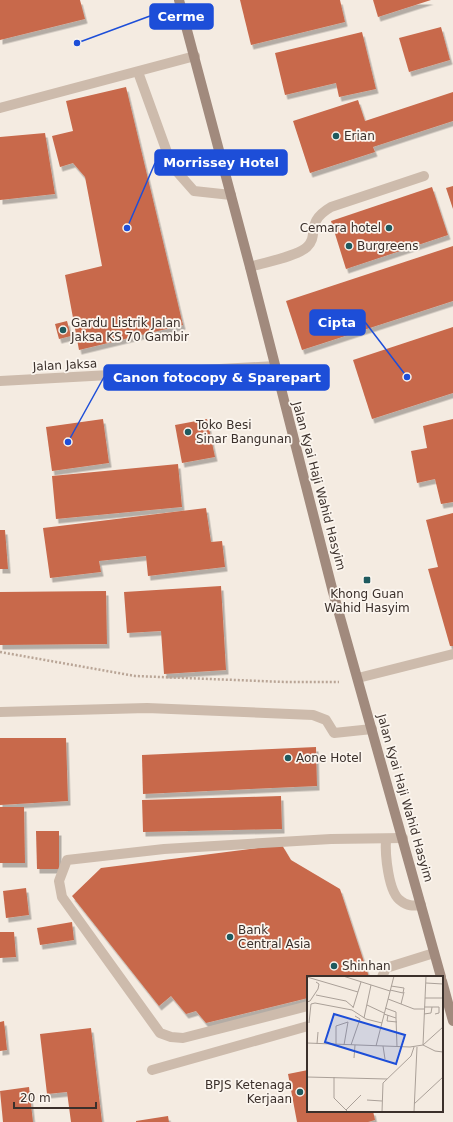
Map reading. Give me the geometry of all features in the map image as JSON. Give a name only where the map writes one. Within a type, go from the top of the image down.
[{"type":"main road","name":"Jalan Kyai Haji Wahid Hasyim","points":[[179,0],[250,267],[333,592],[359,680],[441,976]]},
{"type":"main road","points":[[443,986],[453,1021]]},
{"type":"street","points":[[0,108],[195,56]]},
{"type":"street","points":[[138,72],[172,166],[194,191],[231,195]]},
{"type":"street","points":[[250,267],[301,252],[308,246],[315,219],[321,213],[332,207],[424,176]]},
{"type":"street","name":"Jalan Jaksa","points":[[0,381],[275,366]]},
{"type":"street","points":[[359,680],[453,654]]},
{"type":"street","points":[[0,712],[147,708],[313,715],[326,720],[334,733],[372,729]]},
{"type":"street","points":[[386,838],[385,849],[393,889],[399,901],[410,906],[421,905]]},
{"type":"street","points":[[307,1006],[183,1038],[171,1037],[160,1033],[62,897],[59,881],[67,860],[164,849],[331,839],[403,838]]},
{"type":"street","points":[[382,976],[386,968],[434,953]]},
{"type":"street","points":[[152,1070],[307,1026]]},
{"type":"path","points":[[0,652],[87,666],[135,676],[285,682],[359,680]]},
{"type":"building","points":[[0,0],[80,0],[85,19],[0,40]]},
{"type":"building","points":[[240,0],[340,0],[345,22],[251,45]]},
{"type":"building","points":[[373,0],[431,0],[378,17]]},
{"type":"building","points":[[441,27],[450,60],[409,72],[399,38]]},
{"type":"building","points":[[362,32],[376,89],[339,97],[336,83],[285,95],[275,53]]},
{"type":"building","points":[[126,87],[183,325],[79,350],[65,275],[102,266],[85,177],[73,163],[60,167],[52,136],[73,131],[66,101]]},
{"type":"building","points":[[453,92],[453,121],[373,147],[375,152],[310,173],[293,121],[358,100],[365,121]]},
{"type":"building","points":[[45,133],[55,194],[0,200],[0,137]]},
{"type":"building","points":[[453,186],[453,209],[446,188]]},
{"type":"building","name":"Cemara hotel","points":[[432,187],[448,235],[346,269],[331,221]]},
{"type":"building","points":[[453,246],[453,301],[302,350],[286,301]]},
{"type":"building","name":"Gardu Listrik Jalan Jaksa KS 70 Gambir","points":[[67,321],[71,336],[59,339],[55,324]]},
{"type":"building","points":[[453,327],[453,393],[372,419],[353,360]]},
{"type":"building","points":[[103,419],[109,463],[52,471],[46,427]]},
{"type":"building","points":[[207,419],[215,457],[182,463],[175,425]]},
{"type":"building","points":[[453,419],[453,502],[441,504],[435,479],[417,483],[411,451],[427,448],[423,426]]},
{"type":"building","points":[[178,464],[182,507],[56,519],[52,476]]},
{"type":"building","points":[[206,508],[211,542],[222,541],[225,567],[148,576],[146,556],[99,561],[101,572],[50,578],[43,528]]},
{"type":"building","points":[[453,513],[453,646],[450,646],[428,569],[438,567],[426,520]]},
{"type":"building","points":[[0,530],[5,530],[8,569],[0,569]]},
{"type":"building","points":[[221,586],[226,670],[164,674],[161,631],[127,633],[124,592]]},
{"type":"building","points":[[106,591],[107,644],[0,645],[0,592]]},
{"type":"building","points":[[0,738],[66,738],[68,801],[0,805]]},
{"type":"building","points":[[316,747],[317,786],[143,794],[142,755]]},
{"type":"building","points":[[281,796],[282,829],[143,832],[142,800]]},
{"type":"building","points":[[0,807],[24,807],[25,863],[0,863]]},
{"type":"building","points":[[36,831],[59,831],[59,869],[37,869]]},
{"type":"building","name":"Bank Central Asia","points":[[282,845],[291,860],[340,889],[369,976],[307,976],[307,998],[206,1023],[196,1011],[186,1014],[171,996],[159,1006],[72,896],[101,868]]},
{"type":"building","points":[[26,888],[29,915],[6,918],[3,891]]},
{"type":"building","points":[[72,922],[74,940],[40,945],[37,928]]},
{"type":"building","points":[[0,932],[14,932],[16,957],[0,958]]},
{"type":"building","points":[[4,1021],[7,1050],[0,1051],[0,1022]]},
{"type":"building","points":[[91,1028],[102,1122],[71,1122],[67,1092],[47,1094],[40,1034]]},
{"type":"building","name":"BPJS Ketenaga Kerjaan","points":[[307,1070],[307,1112],[373,1112],[375,1120],[368,1122],[297,1122],[288,1074]]},
{"type":"building","points":[[29,1087],[33,1122],[3,1122],[0,1091]]},
{"type":"building","points":[[168,1116],[169,1122],[136,1122],[136,1121]]},
{"type":"place","name":"Cerme","points":[[77,43]]},
{"type":"place","name":"Erian","points":[[336,136]]},
{"type":"place","name":"Morrissey Hotel","points":[[127,228]]},
{"type":"place","name":"Cemara hotel","points":[[389,228]]},
{"type":"place","name":"Burgreens","points":[[349,246]]},
{"type":"place","name":"Gardu Listrik Jalan Jaksa KS 70 Gambir","points":[[63,330]]},
{"type":"place","name":"Cipta","points":[[407,377]]},
{"type":"place","name":"Toko Besi Sinar Bangunan","points":[[188,432]]},
{"type":"place","name":"Canon fotocopy & Sparepart","points":[[68,442]]},
{"type":"place","name":"Khong Guan Wahid Hasyim","points":[[367,580]]},
{"type":"place","name":"Aone Hotel","points":[[288,758]]},
{"type":"place","name":"Bank Central Asia","points":[[230,937]]},
{"type":"place","name":"Shinhan","points":[[334,966]]},
{"type":"place","name":"BPJS Ketenaga Kerjaan","points":[[300,1092]]}]
